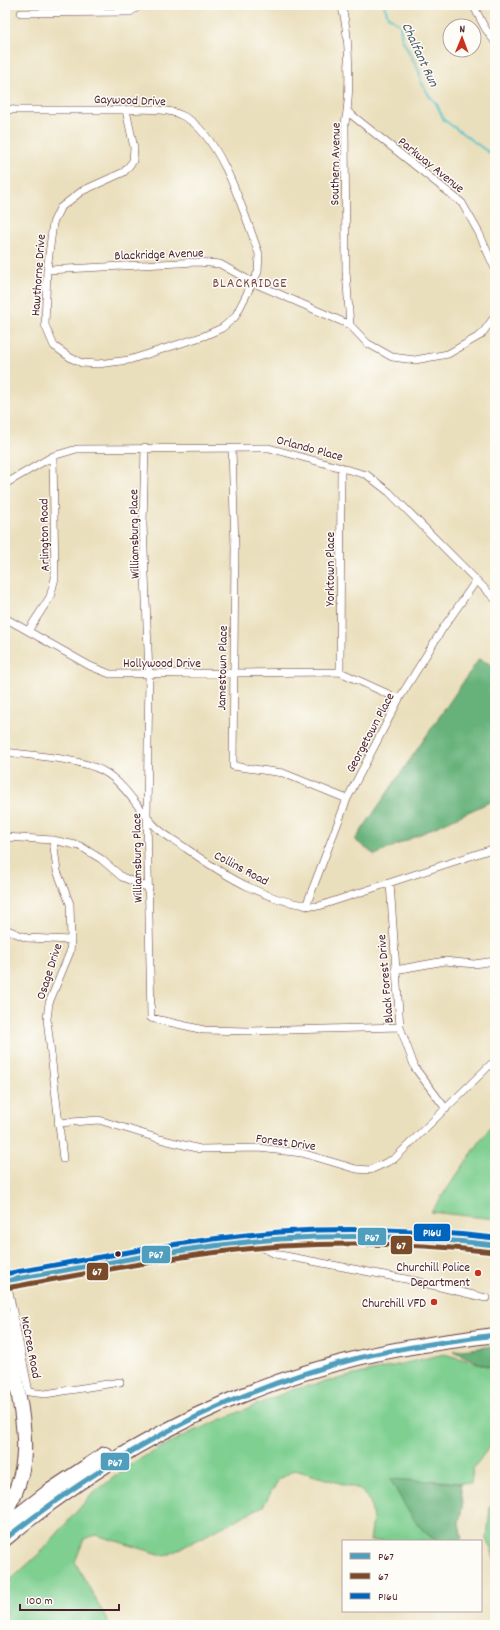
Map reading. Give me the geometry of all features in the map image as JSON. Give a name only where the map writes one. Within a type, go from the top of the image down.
[{"type":"highway","points":[[5,1316],[24,1422],[26,1446],[21,1479],[5,1511]]},
{"type":"highway","points":[[5,1525],[58,1484],[114,1448],[173,1416],[239,1386],[285,1370],[355,1350],[426,1336],[495,1326]]},
{"type":"highway","points":[[5,1539],[54,1500],[114,1460],[177,1424],[242,1394],[288,1378],[357,1358],[428,1344],[495,1335]]},
{"type":"main road","points":[[5,1282],[173,1252],[252,1242],[318,1238],[384,1237],[446,1240],[495,1245]]},
{"type":"street","points":[[21,12],[130,12],[141,5]]},
{"type":"street","name":"Southern Avenue","points":[[341,5],[347,49],[348,112],[345,123],[346,264],[350,325]]},
{"type":"street","points":[[473,5],[485,28],[495,42]]},
{"type":"street","name":"Gaywood Drive","points":[[5,109],[157,110],[183,116],[200,130],[218,151],[259,254],[258,272],[254,283]]},
{"type":"street","name":"Hawthorne Drive","points":[[126,110],[134,148],[133,161],[124,172],[82,191],[60,208],[53,223],[47,270],[45,325],[54,346],[71,358],[82,363],[93,364],[130,360],[204,336],[222,328],[235,317],[254,283]]},
{"type":"street","name":"Parkway Avenue","points":[[348,112],[462,204],[479,233],[495,269]]},
{"type":"street","name":"Blackridge Avenue","points":[[47,270],[198,262],[220,264],[254,283],[350,325],[367,343],[392,357],[415,360],[448,354],[481,335],[495,316]]},
{"type":"street","name":"Orlando Place","points":[[5,484],[53,456],[77,449],[145,447],[232,449],[269,448],[367,475],[389,492],[495,599]]},
{"type":"street","name":"Williamsburg Place","points":[[145,447],[143,524],[149,675],[147,816],[151,1018],[204,1030],[250,1031],[400,1027]]},
{"type":"street","name":"Jamestown Place","points":[[232,449],[235,548],[233,766],[283,773],[347,799]]},
{"type":"street","name":"Arlington Road","points":[[28,631],[50,597],[55,578],[53,456]]},
{"type":"street","name":"Yorktown Place","points":[[340,672],[341,467]]},
{"type":"street","name":"Georgetown Place","points":[[306,906],[347,799],[400,699],[443,628],[476,581]]},
{"type":"street","name":"Hollywood Drive","points":[[5,618],[90,666],[110,674],[149,675],[340,672],[400,699]]},
{"type":"street","name":"Collins Road","points":[[5,752],[80,762],[103,771],[122,786],[132,801],[158,829],[222,874],[259,892],[306,906],[319,906],[495,848]]},
{"type":"street","points":[[5,837],[53,840],[80,846],[101,859],[122,877],[149,888]]},
{"type":"street","name":"Osage Drive","points":[[53,840],[57,871],[70,904],[70,940],[68,957],[50,1003],[47,1019],[63,1159]]},
{"type":"street","name":"Black Forest Drive","points":[[390,883],[400,1027],[415,1068],[446,1109]]},
{"type":"street","points":[[5,929],[26,938],[70,940]]},
{"type":"street","points":[[395,970],[445,960],[474,964],[495,961]]},
{"type":"street","name":"Forest Drive","points":[[58,1123],[99,1120],[160,1139],[200,1148],[259,1148],[302,1153],[356,1169],[370,1170],[394,1160],[491,1064],[495,1063]]},
{"type":"street","points":[[252,1242],[275,1254],[411,1280],[486,1298]]},
{"type":"street","name":"McCrea Road","points":[[5,1287],[9,1292],[29,1392],[45,1394],[120,1382]]},
{"type":"green space","points":[[479,659],[495,666],[495,801],[492,801],[375,855],[355,840]]},
{"type":"green space","points":[[495,1120],[495,1219],[431,1212]]},
{"type":"green space","points":[[495,1346],[495,1368],[479,1363],[453,1351]]},
{"type":"green space","points":[[444,1354],[495,1368],[495,1445],[490,1446],[473,1469],[471,1484],[430,1480],[423,1531],[437,1540],[370,1540],[373,1519],[370,1502],[360,1489],[295,1470],[279,1479],[263,1506],[166,1556],[96,1535],[84,1539],[75,1562],[110,1625],[5,1625],[5,1585],[41,1552],[92,1494],[134,1462],[185,1435],[291,1390]]},
{"type":"green space","points":[[390,1479],[460,1483],[463,1503],[459,1523],[462,1539],[437,1540],[432,1538],[418,1524]]},
{"type":"green space","points":[[495,1502],[495,1560],[487,1539],[490,1507]]},
{"type":"waterway","name":"Chalfant Run","points":[[384,5],[388,16],[400,25],[402,39],[419,71],[421,82],[430,97],[436,103],[444,120],[495,157]]},
{"type":"transit line","name":"P16U","points":[[5,1274],[211,1239],[307,1230],[388,1230],[495,1238]]},
{"type":"transit line","name":"P67","points":[[5,1281],[211,1246],[307,1237],[388,1237],[495,1245]]},
{"type":"transit line","name":"67","points":[[6,1288],[178,1258],[282,1246],[388,1244],[494,1252]]},
{"type":"transit line","name":"P67","points":[[5,1539],[87,1479],[171,1429],[215,1408],[308,1372],[358,1358],[426,1345],[495,1335]]},
{"type":"place","name":"Churchill Police Department","points":[[478,1273]]},
{"type":"place","name":"Churchill VFD","points":[[434,1302]]},
{"type":"district","name":"BLACKRIDGE","points":[[250,282]]}]
